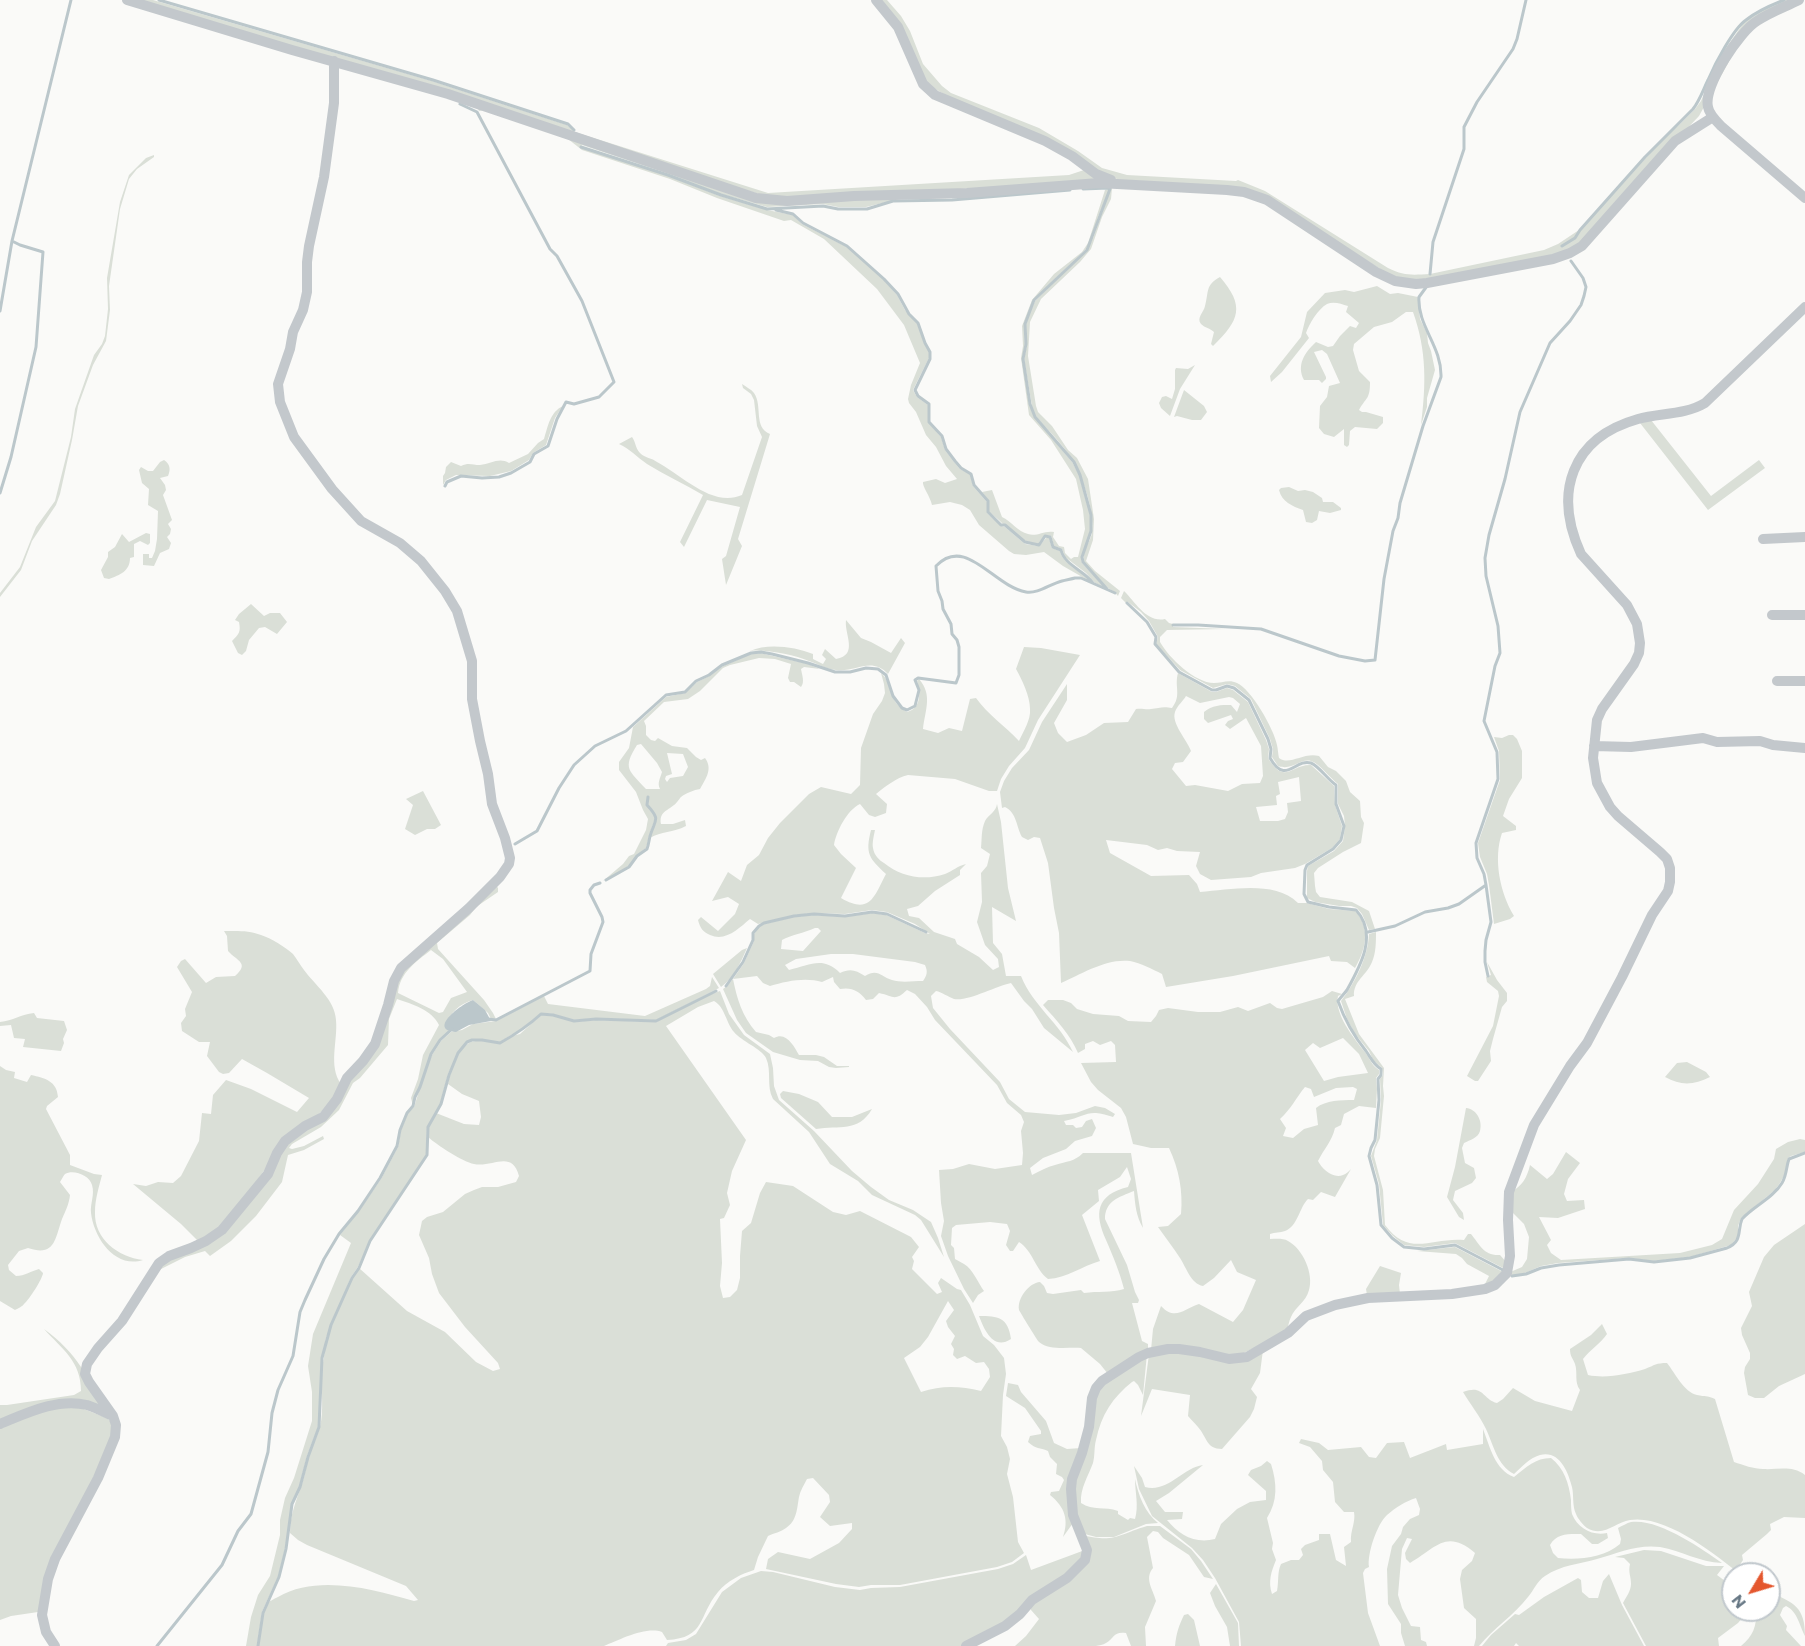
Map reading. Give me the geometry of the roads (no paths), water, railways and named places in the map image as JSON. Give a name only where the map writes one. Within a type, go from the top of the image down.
[{"type":"street","points":[[127,0],[459,97],[765,200],[967,193],[1100,183],[1227,190],[1267,200],[1386,277],[1405,283],[1427,283],[1553,259],[1578,249],[1675,141],[1713,117]]},
{"type":"street","points":[[876,0],[898,27],[923,84],[935,94],[1045,141],[1072,156],[1096,174],[1129,184]]},
{"type":"street","points":[[1799,0],[1755,22],[1733,46],[1717,73],[1708,96],[1708,107],[1721,126],[1805,198]]},
{"type":"street","points":[[55,1646],[46,1632],[42,1615],[46,1587],[55,1558],[106,1461],[115,1437],[116,1425],[113,1416],[93,1390],[86,1374],[87,1364],[122,1321],[159,1263],[169,1256],[206,1241],[222,1230],[268,1174],[285,1141],[305,1126],[323,1117],[337,1099],[347,1078],[375,1044],[394,981],[401,968],[469,908],[500,877],[509,864],[506,838],[492,804],[472,699],[472,661],[457,611],[446,591],[421,561],[400,543],[361,521],[332,489],[294,437],[280,402],[278,384],[307,292],[309,246],[324,177],[334,103],[334,61]]},
{"type":"street","points":[[966,1646],[1005,1626],[1032,1600],[1067,1578],[1085,1560],[1087,1550],[1073,1515],[1071,1489],[1072,1479],[1089,1427],[1092,1398],[1102,1381],[1148,1353],[1179,1349],[1229,1359],[1247,1357],[1288,1333],[1306,1316],[1335,1305],[1368,1298],[1452,1294],[1485,1289],[1495,1285],[1506,1273],[1510,1256],[1509,1192],[1534,1125],[1587,1043],[1652,915],[1668,891],[1670,882],[1670,868],[1667,859],[1618,816],[1610,807],[1597,783],[1593,758],[1597,720],[1602,709],[1634,664],[1640,643],[1636,624],[1627,605],[1581,554],[1576,544],[1569,498],[1572,474],[1588,446],[1611,430],[1639,418],[1693,409],[1705,404],[1805,307]]},
{"type":"street","points":[[1763,539],[1805,537]]},
{"type":"street","points":[[1772,615],[1805,615]]},
{"type":"street","points":[[1777,681],[1805,681]]},
{"type":"street","points":[[1594,746],[1631,747],[1703,738],[1717,742],[1760,741],[1773,745],[1805,748]]},
{"type":"street","points":[[0,1424],[42,1408],[67,1403],[88,1406],[113,1416]]},
{"type":"waterway","points":[[0,311],[12,241],[71,0]]},
{"type":"waterway","points":[[159,0],[433,80],[568,124],[574,130]]},
{"type":"waterway","points":[[1430,274],[1433,242],[1464,149],[1464,127],[1477,102],[1513,49],[1526,0]]},
{"type":"waterway","points":[[1562,246],[1575,238],[1645,157],[1693,109],[1725,47],[1741,25],[1759,11],[1784,0]]},
{"type":"waterway","points":[[445,486],[447,482],[461,476],[499,477],[530,462],[534,454],[548,446],[557,419],[566,402],[574,404],[599,397],[614,382],[582,301],[557,256],[550,249],[477,112],[460,104]]},
{"type":"waterway","points":[[581,147],[767,209],[823,206],[838,209],[867,209],[893,201],[952,200],[1070,190]]},
{"type":"waterway","points":[[1083,189],[1110,189],[1087,250],[1034,300],[1025,324],[1026,344],[1023,359],[1030,404],[1035,417],[1074,462],[1080,475],[1091,515],[1091,531],[1082,557],[1083,562],[1107,589]]},
{"type":"waterway","points":[[776,210],[793,214],[803,223],[847,246],[898,294],[909,314],[918,323],[930,352],[930,359],[915,390],[918,396],[929,404],[929,422],[942,436],[946,449],[961,468],[971,474],[974,485],[988,501],[988,512],[1001,525],[1005,525],[1025,542],[1039,545],[1045,536],[1050,537],[1053,547],[1061,550],[1066,560],[1093,583]]},
{"type":"waterway","points":[[0,493],[11,457],[36,347],[43,252],[12,241]]},
{"type":"waterway","points":[[1488,976],[1485,951],[1491,922],[1484,874],[1477,858],[1476,843],[1498,779],[1497,752],[1484,721],[1495,666],[1500,653],[1498,626],[1486,576],[1485,558],[1520,412],[1550,343],[1570,321],[1584,296],[1586,287],[1583,278],[1571,261]]},
{"type":"waterway","points":[[1173,625],[1261,629],[1339,656],[1365,661],[1375,660],[1384,579],[1393,531],[1423,426],[1441,377],[1438,356],[1419,307],[1419,297],[1427,286]]},
{"type":"waterway","points":[[515,844],[537,831],[559,788],[574,765],[595,746],[626,731],[666,695],[685,692],[696,681],[722,665],[751,653],[772,654],[835,672],[850,672],[866,668],[878,669],[886,675],[893,696],[902,708],[907,710],[915,706],[919,690],[915,680],[918,678],[956,683],[959,675],[959,647],[943,609],[938,591],[936,566],[947,558],[958,556],[969,559],[1014,588],[1026,592],[1035,592],[1062,581],[1081,578],[1115,593]]},
{"type":"waterway","points":[[1127,603],[1147,622],[1156,637],[1155,644],[1179,672],[1212,690],[1227,686],[1234,688],[1249,700],[1268,739],[1271,749],[1270,758],[1276,766],[1286,771],[1305,762],[1311,763],[1336,785],[1336,804],[1344,826],[1341,840],[1333,849],[1307,865],[1304,894],[1308,902],[1356,910],[1363,919],[1366,929],[1367,939],[1362,960],[1347,990],[1338,1001],[1353,1033],[1374,1063],[1381,1069],[1378,1079],[1379,1100],[1375,1140],[1369,1156],[1377,1185],[1381,1225],[1404,1247],[1424,1249],[1455,1245],[1503,1270]]},
{"type":"waterway","points":[[606,880],[629,867],[637,856],[647,849],[656,819],[647,805],[648,797]]},
{"type":"waterway","points":[[488,1019],[496,1020],[590,971],[591,954],[603,922],[590,890],[594,885],[600,883]]},
{"type":"waterway","points":[[1368,932],[1395,926],[1425,912],[1459,904],[1486,885]]},
{"type":"waterway","points":[[726,986],[743,962],[753,940],[753,933],[764,923],[794,916],[814,914],[845,916],[872,912],[887,914],[926,932]]},
{"type":"waterway","points":[[258,1646],[263,1613],[279,1577],[286,1549],[292,1504],[300,1487],[319,1427],[322,1358],[331,1325],[370,1241],[427,1155],[428,1127],[441,1104],[458,1053],[467,1042],[472,1040],[500,1043],[541,1014],[574,1021],[596,1019],[656,1021],[716,991]]},
{"type":"waterway","points":[[157,1646],[222,1565],[238,1531],[251,1514],[268,1452],[272,1413],[278,1390],[293,1356],[300,1312],[324,1259],[339,1234],[380,1178],[397,1146],[400,1130],[407,1113],[413,1106],[431,1054],[440,1040],[452,1029]]},
{"type":"waterway","points":[[1512,1276],[1559,1265],[1629,1259],[1654,1262],[1690,1258],[1727,1248],[1737,1239],[1742,1219],[1774,1193],[1782,1183],[1789,1159],[1805,1153]]}]
